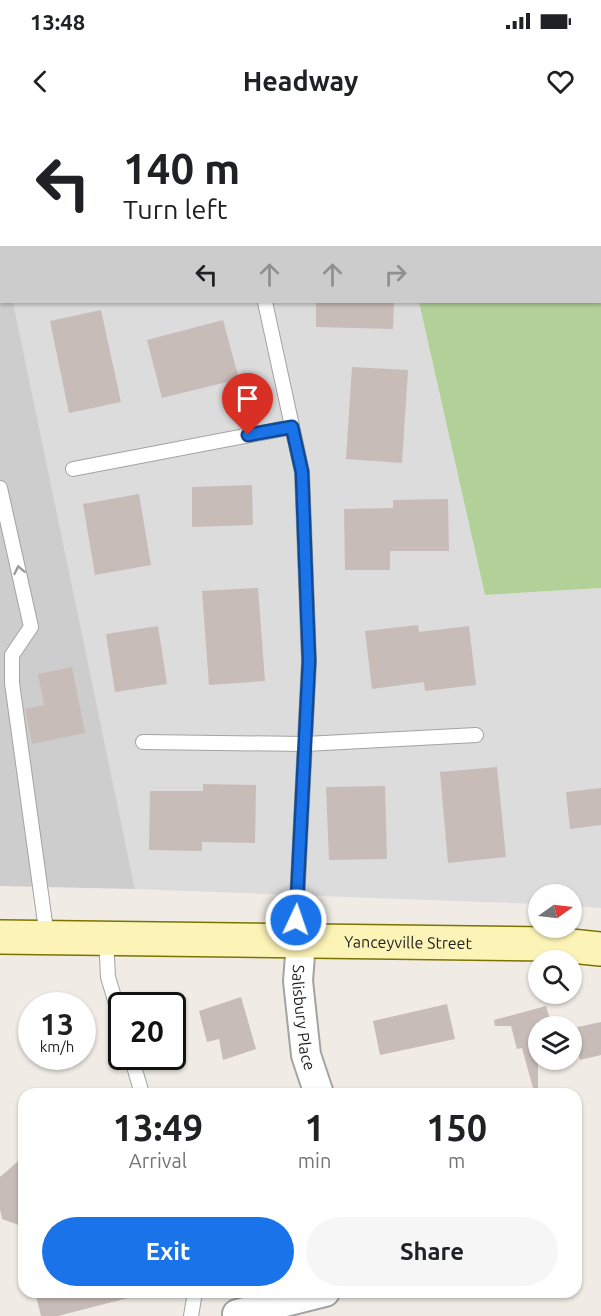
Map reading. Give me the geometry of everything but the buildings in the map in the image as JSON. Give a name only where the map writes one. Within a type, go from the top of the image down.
[{"type":"main road","name":"Yanceyville Street","points":[[0,937],[552,944],[601,949]]},
{"type":"street","name":"Salisbury Place","points":[[298,942],[298,981],[306,1055],[317,1088]]},
{"type":"street","points":[[237,1314],[301,1298]]},
{"type":"lane","points":[[265,303],[302,472],[309,661],[298,942]]},
{"type":"lane","points":[[73,469],[292,427]]},
{"type":"lane","points":[[0,488],[31,627],[6,651],[47,937]]},
{"type":"lane","points":[[143,742],[305,744],[476,735]]},
{"type":"lane","points":[[106,938],[108,976],[113,992]]},
{"type":"lane","points":[[135,1070],[140,1088]]},
{"type":"lane","points":[[191,1316],[194,1298]]},
{"type":"shaded area","points":[[0,303],[13,303],[135,889],[0,886]]},
{"type":"shaded area","points":[[13,303],[419,303],[485,595],[601,588],[601,908],[582,907],[582,884],[528,884],[528,904],[135,889]]},
{"type":"green space","points":[[419,303],[601,303],[601,588],[485,595]]},
{"type":"route","points":[[248,435],[292,427],[302,472],[309,661],[296,920]]}]
